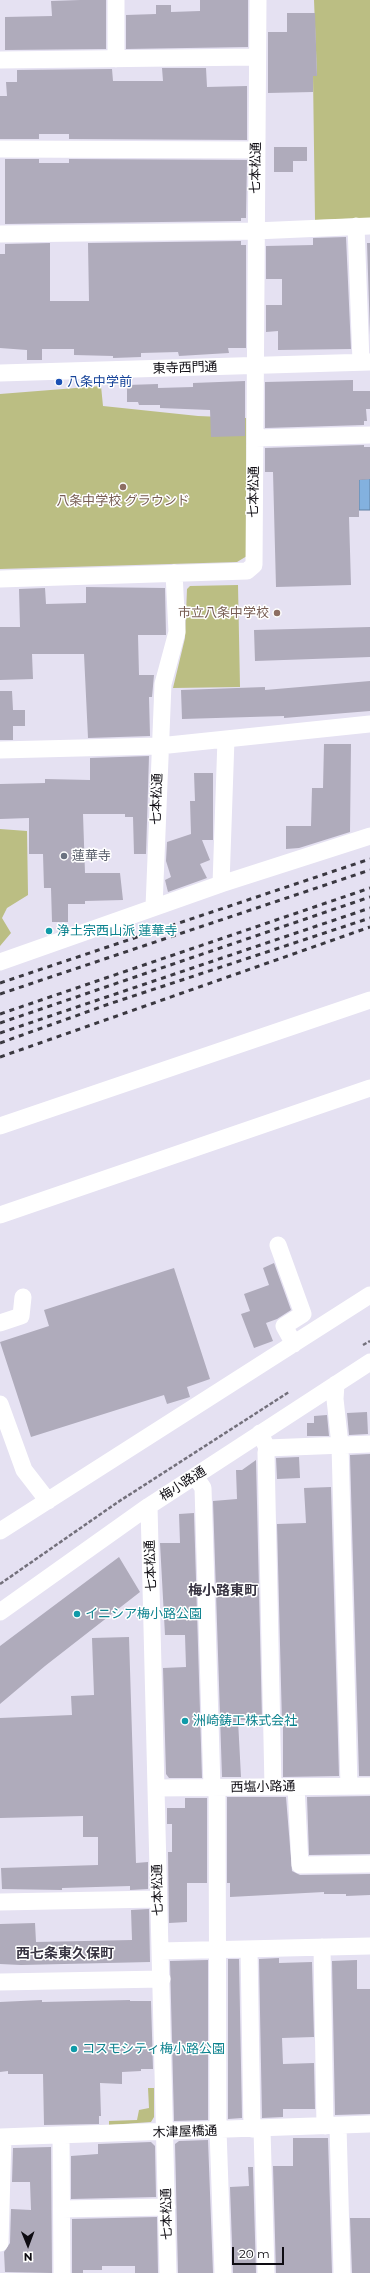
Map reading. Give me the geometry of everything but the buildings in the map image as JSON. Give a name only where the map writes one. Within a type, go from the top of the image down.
[{"type":"street","points":[[116,0],[116,59]]},
{"type":"street","name":"七本松通","points":[[154,907],[159,746],[163,684],[177,632],[174,573],[246,571],[254,565],[256,366],[255,231],[258,0]]},
{"type":"street","points":[[0,60],[257,57]]},
{"type":"street","points":[[0,149],[256,150]]},
{"type":"street","points":[[0,234],[255,231],[363,226],[365,362]]},
{"type":"street","name":"東寺西門通","points":[[0,373],[365,362]]},
{"type":"street","points":[[255,438],[370,435]]},
{"type":"street","points":[[0,579],[174,573]]},
{"type":"street","points":[[0,750],[159,746],[370,724]]},
{"type":"street","points":[[221,884],[226,739]]},
{"type":"street","points":[[0,962],[221,884],[370,836]]},
{"type":"street","points":[[0,1126],[370,1000]]},
{"type":"street","points":[[0,1215],[370,1088]]},
{"type":"street","points":[[278,1245],[303,1314],[284,1326],[294,1344]]},
{"type":"street","points":[[0,1532],[370,1295]]},
{"type":"street","points":[[0,1324],[21,1316],[23,1297]]},
{"type":"street","name":"梅小路通","points":[[0,1612],[149,1506],[370,1362]]},
{"type":"street","points":[[336,1384],[335,1399],[340,1445],[349,1786]]},
{"type":"street","points":[[0,1404],[24,1470],[48,1501]]},
{"type":"street","points":[[260,1433],[267,1448],[273,1787]]},
{"type":"street","points":[[267,1448],[370,1444]]},
{"type":"street","points":[[196,1476],[203,1488],[214,1788],[218,2130],[223,2273]]},
{"type":"street","name":"七本松通","points":[[149,1506],[157,1788],[158,1899],[162,1980],[168,2273]]},
{"type":"street","name":"西塩小路通","points":[[157,1788],[370,1786]]},
{"type":"street","points":[[296,1787],[300,1865],[370,1864]]},
{"type":"street","points":[[0,1902],[158,1899]]},
{"type":"street","points":[[322,1946],[331,2126],[342,2273]]},
{"type":"street","points":[[160,1951],[370,1946]]},
{"type":"street","points":[[249,1949],[257,2129],[266,2273]]},
{"type":"street","points":[[0,1982],[162,1980]]},
{"type":"street","name":"木津屋橋通","points":[[1,2137],[165,2133],[370,2124]]},
{"type":"street","points":[[62,2136],[62,2273]]},
{"type":"street","points":[[0,2243],[1,2137]]},
{"type":"street","points":[[62,2209],[167,2207]]},
{"type":"green space","points":[[314,0],[370,0],[370,218],[315,220],[313,76],[317,76]]},
{"type":"green space","name":"八条中学校 グラウンド","points":[[101,386],[103,406],[198,416],[246,418],[247,556],[237,562],[0,569],[0,394]]},
{"type":"green space","points":[[238,585],[240,687],[173,688],[185,638],[187,589],[190,586]]},
{"type":"green space","points":[[0,829],[27,831],[28,895],[7,908],[2,918],[11,933],[0,946]]},
{"type":"green space","points":[[148,2088],[154,2088],[154,2117],[151,2122],[109,2125],[109,2121],[137,2120],[139,2110],[149,2108]]},
{"type":"water","points":[[370,479],[370,510],[359,510],[359,480]]},
{"type":"railway","points":[[0,983],[370,859]]},
{"type":"railway","points":[[0,994],[370,870]]},
{"type":"railway","points":[[0,1014],[370,888]]},
{"type":"railway","points":[[0,1023],[370,897]]},
{"type":"railway","points":[[0,1033],[370,908]]},
{"type":"railway","points":[[0,1043],[109,1004],[370,918]]},
{"type":"railway","points":[[0,1057],[370,927]]},
{"type":"place","name":"八条中学前","points":[[59,382]]},
{"type":"place","name":"八条中学校 グラウンド","points":[[123,487]]},
{"type":"place","name":"市立八条中学校","points":[[277,613]]},
{"type":"place","name":"蓮華寺","points":[[64,856]]},
{"type":"place","name":"浄土宗西山派 蓮華寺","points":[[49,931]]},
{"type":"place","name":"イニシア梅小路公園","points":[[77,1614]]},
{"type":"place","name":"洲崎鋳工株式会社","points":[[185,1721]]},
{"type":"place","name":"コスモシティ梅小路公園","points":[[74,2049]]},
{"type":"district","name":"梅小路東町","points":[[223,1591]]},
{"type":"district","name":"西七条東久保町","points":[[65,1954]]}]
